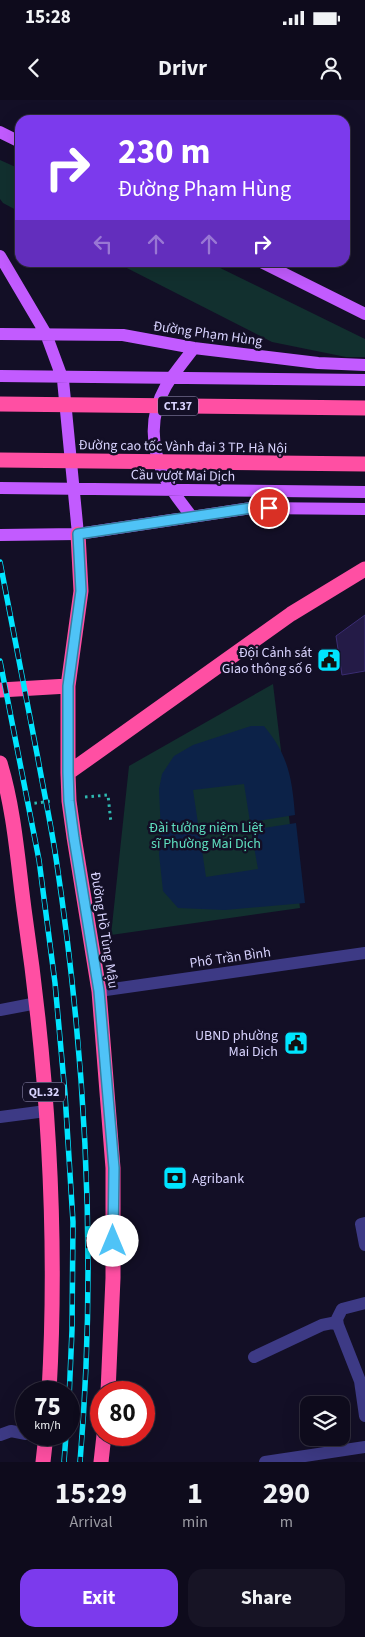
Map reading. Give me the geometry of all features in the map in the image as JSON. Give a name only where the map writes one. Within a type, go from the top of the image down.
[{"type":"highway","name":"CT.37","points":[[0,404],[360,408]]},
{"type":"highway","name":"Đường cao tốc Vành đai 3 TP. Hà Nội","points":[[0,460],[359,464]]},
{"type":"highway","name":"Đường Hồ Tùng Mậu","points":[[78,534],[81,591],[68,686],[68,772],[73,828],[99,991],[114,1168],[113,1278],[108,1381]]},
{"type":"highway","points":[[68,772],[291,614],[365,569]]},
{"type":"highway","points":[[0,690],[68,686]]},
{"type":"highway","name":"QL.32","points":[[1,771],[37,1003],[46,1111],[53,1246],[50,1381]]},
{"type":"highway","points":[[43,1446],[43,1462]]},
{"type":"highway","points":[[101,1462],[103,1446]]},
{"type":"main road","points":[[0,132],[15,140]]},
{"type":"main road","points":[[0,256],[46,334],[63,380],[78,534]]},
{"type":"main road","points":[[271,267],[365,314]]},
{"type":"main road","name":"Đường Phạm Hùng","points":[[0,334],[123,335],[194,348],[318,363],[365,365]]},
{"type":"main road","points":[[192,517],[166,479],[155,448],[153,429],[156,408],[166,386],[194,348]]},
{"type":"main road","points":[[0,376],[361,380]]},
{"type":"main road","name":"Cầu vượt Mai Dịch","points":[[0,488],[359,492]]},
{"type":"main road","points":[[0,535],[78,534],[251,508],[365,509]]},
{"type":"street","name":"Phố Trần Bình","points":[[99,991],[365,953]]},
{"type":"street","points":[[0,1010],[37,1003]]},
{"type":"street","points":[[0,1117],[46,1111]]},
{"type":"street","points":[[365,1223],[361,1224],[365,1245]]},
{"type":"street","points":[[365,1303],[342,1309],[337,1319],[360,1380],[365,1416]]},
{"type":"street","points":[[254,1357],[322,1325],[332,1323],[338,1325]]},
{"type":"street","points":[[0,1435],[11,1431],[15,1432]]},
{"type":"street","points":[[265,1462],[365,1447]]},
{"type":"path","points":[[108,795],[111,823]]},
{"type":"green space","points":[[0,160],[15,167],[15,209],[3,203],[0,199]]},
{"type":"green space","points":[[125,267],[218,267],[365,339],[365,357],[346,357],[272,342]]},
{"type":"green space","name":"Đài tưởng niệm Liệt sĩ Phường Mai Dịch","points":[[273,684],[300,908],[111,935],[129,766]]},
{"type":"water","points":[[251,726],[264,726],[284,757],[290,778],[295,815],[250,822],[244,784],[193,790],[206,877],[258,869],[251,830],[296,823],[305,903],[225,910],[178,908],[163,891],[159,854],[161,834],[159,789],[162,774],[174,756],[193,745]]},
{"type":"building","points":[[365,615],[365,671],[342,675],[336,636]]},
{"type":"railway","points":[[0,562],[54,846],[75,1008],[86,1159],[88,1235],[88,1310],[80,1462]]},
{"type":"railway","points":[[0,661],[39,860],[55,983],[65,1094],[73,1222],[70,1381]]},
{"type":"railway","points":[[64,1462],[65,1446]]},
{"type":"place","name":"Đội Cảnh sát Giao thông số 6","points":[[329,660]]},
{"type":"place","name":"UBND phường Mai Dịch","points":[[296,1043]]},
{"type":"place","name":"Agribank","points":[[175,1178]]},
{"type":"route","points":[[113,1241],[114,1168],[99,991],[69,801],[68,686],[81,591],[78,534],[251,508],[269,508]]}]
